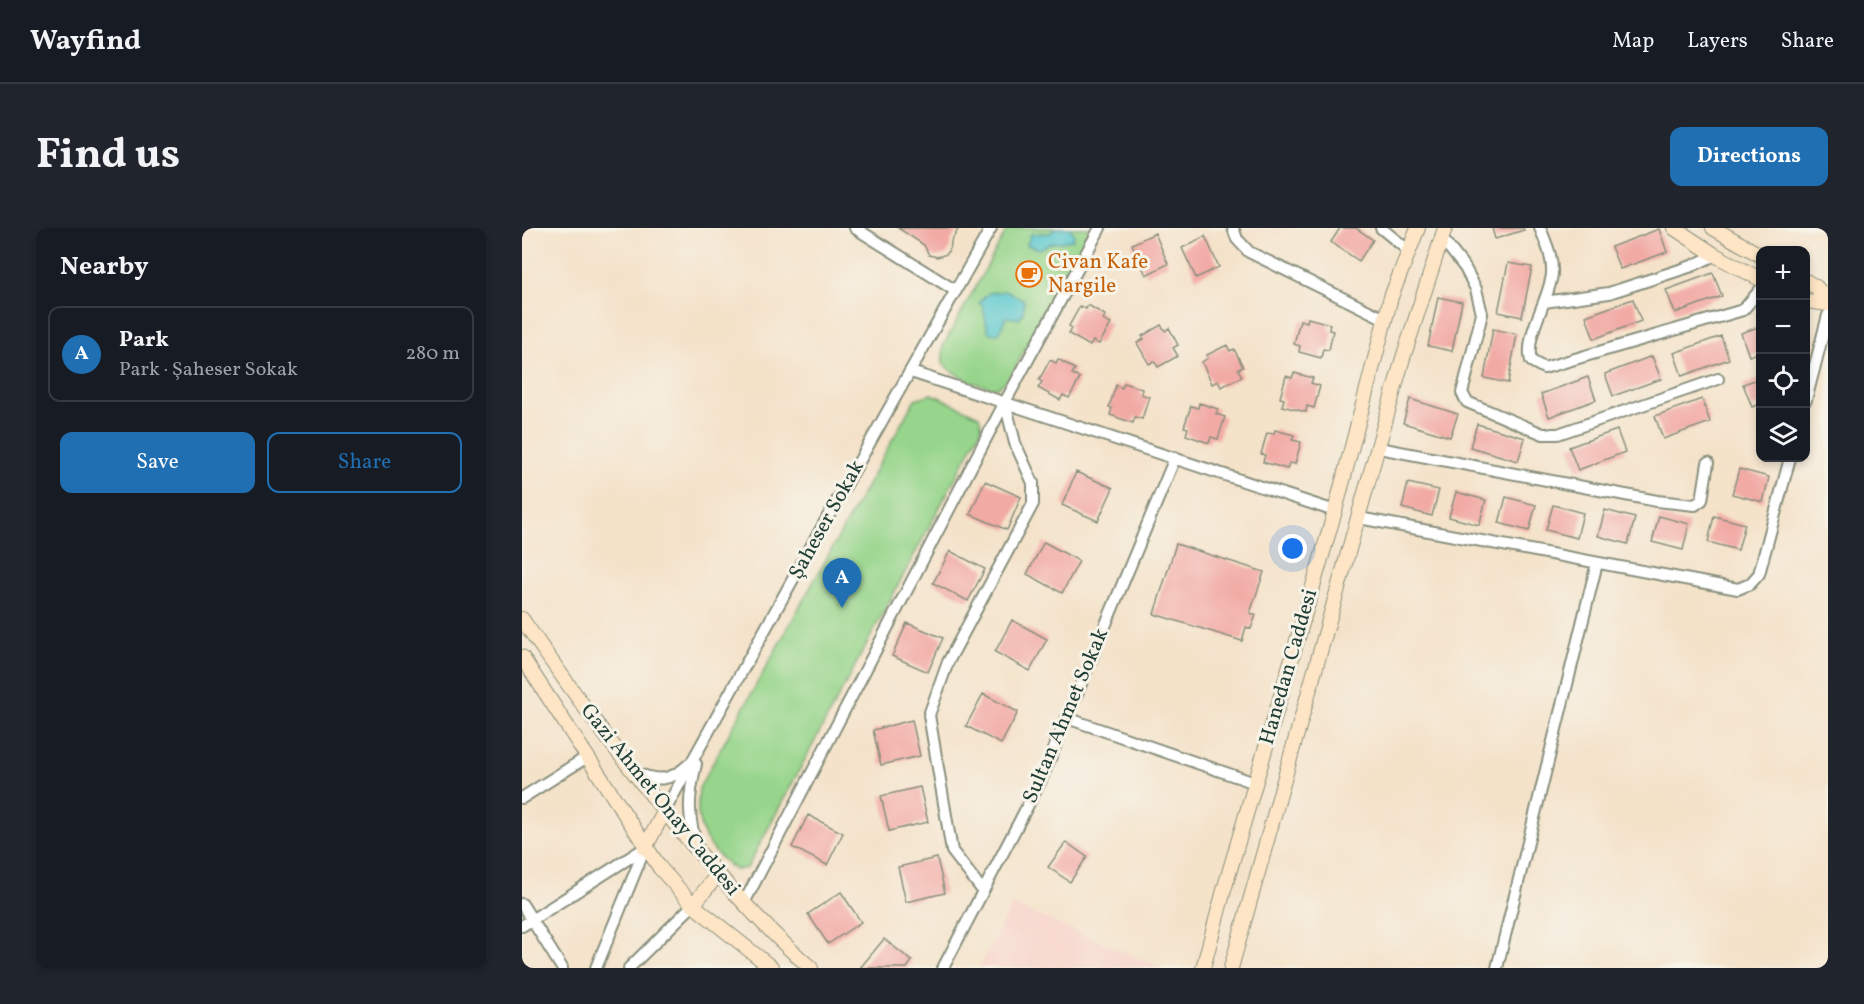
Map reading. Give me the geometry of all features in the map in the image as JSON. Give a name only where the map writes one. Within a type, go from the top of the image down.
[{"type":"street","points":[[855,228],[956,291]]},
{"type":"street","name":"Şaheser Sokak","points":[[664,812],[698,755],[808,552],[991,228]]},
{"type":"street","points":[[744,903],[1005,402],[1100,228]]},
{"type":"street","points":[[1233,228],[1237,240],[1249,252],[1385,319]]},
{"type":"street","points":[[1381,228],[1409,251]]},
{"type":"street","name":"Hanedan Caddesi","points":[[1203,968],[1335,511],[1391,297],[1418,228]]},
{"type":"street","points":[[1540,228],[1551,257],[1552,274],[1528,353],[1531,361],[1544,368],[1743,310],[1756,296]]},
{"type":"street","points":[[1674,228],[1715,255],[1756,276]]},
{"type":"street","points":[[1713,228],[1756,252]]},
{"type":"street","points":[[1443,232],[1476,289],[1482,314],[1462,393],[1467,402],[1543,434],[1558,434],[1718,379]]},
{"type":"street","name":"Hanedan Caddesi","points":[[1231,968],[1403,358],[1443,232]]},
{"type":"street","points":[[1544,302],[1609,293],[1692,266],[1715,255]]},
{"type":"street","points":[[1810,283],[1816,287],[1828,302]]},
{"type":"street","points":[[1810,301],[1828,302]]},
{"type":"street","points":[[1810,385],[1828,315]]},
{"type":"street","points":[[911,372],[1359,518],[1738,590],[1750,584],[1759,574],[1789,462]]},
{"type":"street","points":[[983,891],[952,851],[929,715],[948,662],[1033,504],[1033,483],[1015,443],[1005,402]]},
{"type":"street","points":[[1379,448],[1657,501],[1695,505],[1702,500],[1708,462]]},
{"type":"street","name":"Sultan Ahmet Sokak","points":[[943,968],[1041,780],[1174,458]]},
{"type":"street","points":[[1497,968],[1597,563]]},
{"type":"street","name":"Gazi Ahmet Onay Caddesi","points":[[522,619],[631,771],[664,812],[768,929],[811,968]]},
{"type":"street","name":"Gazi Ahmet Onay Caddesi","points":[[522,657],[660,868],[693,905],[772,968]]},
{"type":"street","points":[[1067,718],[1255,783]]},
{"type":"street","points":[[631,771],[654,780],[669,778],[681,772],[698,755]]},
{"type":"street","points":[[698,755],[689,795],[689,812],[699,852]]},
{"type":"street","points":[[522,798],[587,757]]},
{"type":"street","points":[[596,968],[645,848],[664,812]]},
{"type":"street","points":[[522,926],[645,848]]},
{"type":"street","points":[[629,968],[693,905],[718,874]]},
{"type":"street","points":[[522,904],[562,968]]},
{"type":"shaded area","points":[[1012,905],[1162,968],[979,968]]},
{"type":"green space","points":[[1008,228],[1090,228],[1009,379],[996,388],[967,380],[949,369],[943,364],[943,346]]},
{"type":"green space","points":[[932,394],[979,416],[982,428],[747,868],[736,870],[722,859],[705,837],[699,821],[699,788],[915,399]]},
{"type":"water","points":[[1056,228],[1070,228],[1074,234],[1073,240],[1053,243],[1039,249],[1027,245],[1031,234],[1050,233]]},
{"type":"water","points":[[1007,291],[1024,300],[1023,313],[1019,319],[1006,317],[999,333],[988,332],[983,307],[979,302],[989,293]]},
{"type":"building","points":[[898,228],[959,228],[951,241],[947,254],[937,257],[929,255],[924,245]]},
{"type":"building","points":[[1340,228],[1356,228],[1373,240],[1359,261],[1331,242]]},
{"type":"building","points":[[1492,228],[1523,228],[1524,230],[1495,239]]},
{"type":"building","points":[[1659,229],[1667,252],[1620,269],[1611,247]]},
{"type":"building","points":[[1155,233],[1168,264],[1146,275],[1132,244]]},
{"type":"building","points":[[1205,236],[1219,267],[1196,278],[1182,248]]},
{"type":"building","name":"Civan Kafe Nargile","points":[[1024,263],[1032,263],[1038,269],[1038,277],[1032,283],[1024,283],[1018,277],[1018,269]]},
{"type":"building","points":[[1508,263],[1532,267],[1522,317],[1498,312]]},
{"type":"building","points":[[1713,273],[1722,296],[1675,313],[1666,290]]},
{"type":"building","points":[[1438,297],[1462,302],[1452,351],[1428,346]]},
{"type":"building","points":[[1633,299],[1641,321],[1594,339],[1586,316]]},
{"type":"building","points":[[1088,305],[1105,315],[1103,320],[1111,324],[1099,344],[1093,341],[1090,346],[1069,334],[1072,328],[1069,326],[1080,306],[1086,309]]},
{"type":"building","points":[[1308,318],[1330,324],[1329,330],[1333,331],[1329,350],[1323,349],[1321,358],[1299,352],[1300,346],[1294,344],[1300,320],[1307,322]]},
{"type":"building","points":[[1161,325],[1165,331],[1169,328],[1178,345],[1173,348],[1178,356],[1158,367],[1154,361],[1149,364],[1137,343],[1144,339],[1142,336]]},
{"type":"building","points":[[1756,328],[1756,354],[1749,356],[1741,333]]},
{"type":"building","points":[[1493,329],[1517,334],[1508,383],[1484,378]]},
{"type":"building","points":[[1721,336],[1729,359],[1682,376],[1674,353]]},
{"type":"building","points":[[1227,345],[1230,351],[1234,349],[1243,367],[1238,369],[1242,377],[1221,387],[1218,381],[1212,384],[1202,362],[1208,358],[1207,355]]},
{"type":"building","points":[[1652,356],[1661,379],[1613,396],[1605,374]]},
{"type":"building","points":[[1058,359],[1075,369],[1072,374],[1080,378],[1069,398],[1063,395],[1060,400],[1038,388],[1042,382],[1039,380],[1050,360],[1056,363]]},
{"type":"building","points":[[1294,373],[1313,378],[1311,383],[1320,386],[1314,408],[1307,406],[1306,412],[1282,406],[1284,399],[1280,398],[1286,376],[1292,378]]},
{"type":"building","points":[[1588,377],[1596,400],[1549,417],[1541,394]]},
{"type":"building","points":[[1756,380],[1756,406],[1752,407],[1743,384]]},
{"type":"building","points":[[1124,383],[1142,389],[1141,394],[1149,397],[1142,419],[1135,417],[1133,423],[1110,415],[1112,408],[1109,407],[1116,385],[1122,388]]},
{"type":"building","points":[[1410,399],[1458,414],[1450,437],[1403,423]]},
{"type":"building","points":[[1702,399],[1710,422],[1663,439],[1655,416]]},
{"type":"building","points":[[1199,403],[1218,409],[1216,414],[1225,417],[1218,439],[1211,437],[1209,443],[1186,435],[1188,428],[1184,427],[1191,406],[1198,408]]},
{"type":"building","points":[[1477,424],[1525,438],[1518,461],[1470,447]]},
{"type":"building","points":[[1275,430],[1294,435],[1292,440],[1301,442],[1295,464],[1289,463],[1287,469],[1263,462],[1265,455],[1261,454],[1267,433],[1274,434]]},
{"type":"building","points":[[1617,430],[1625,452],[1578,470],[1569,447]]},
{"type":"building","points":[[1739,469],[1769,477],[1763,502],[1732,494]]},
{"type":"building","points":[[1076,472],[1113,488],[1098,521],[1062,505]]},
{"type":"building","points":[[985,481],[1021,497],[1007,530],[970,514]]},
{"type":"building","points":[[1408,483],[1439,490],[1432,516],[1402,508]]},
{"type":"building","points":[[1456,492],[1486,500],[1479,525],[1449,517]]},
{"type":"building","points":[[1506,497],[1536,505],[1529,531],[1499,523]]},
{"type":"building","points":[[1553,505],[1583,513],[1577,538],[1546,530]]},
{"type":"building","points":[[1605,510],[1635,518],[1628,544],[1598,536]]},
{"type":"building","points":[[1659,516],[1689,524],[1683,550],[1652,542]]},
{"type":"building","points":[[1714,516],[1745,524],[1738,550],[1708,542]]},
{"type":"building","points":[[1044,542],[1079,561],[1062,593],[1027,574]]},
{"type":"building","points":[[1176,544],[1264,572],[1250,613],[1256,615],[1251,629],[1246,627],[1242,641],[1154,614]]},
{"type":"building","points":[[950,551],[985,569],[968,601],[933,583]]},
{"type":"building","points":[[1012,620],[1047,639],[1030,671],[995,652]]},
{"type":"building","points":[[907,623],[943,638],[928,672],[892,656]]},
{"type":"building","points":[[983,694],[1018,712],[1001,744],[966,726]]},
{"type":"building","points":[[912,720],[920,756],[881,765],[873,730]]},
{"type":"building","points":[[920,787],[928,822],[889,831],[881,796]]},
{"type":"building","points":[[808,815],[843,833],[827,865],[792,847]]},
{"type":"building","points":[[1066,842],[1087,857],[1070,882],[1048,867]]},
{"type":"building","points":[[937,858],[945,893],[906,902],[898,867]]},
{"type":"building","points":[[841,892],[861,922],[828,944],[808,914]]},
{"type":"building","points":[[884,939],[912,961],[907,968],[860,968]]},
{"type":"place","name":"Civan Kafe Nargile","points":[[1029,274]]},
{"type":"place","name":"Park","points":[[842,608]]}]
